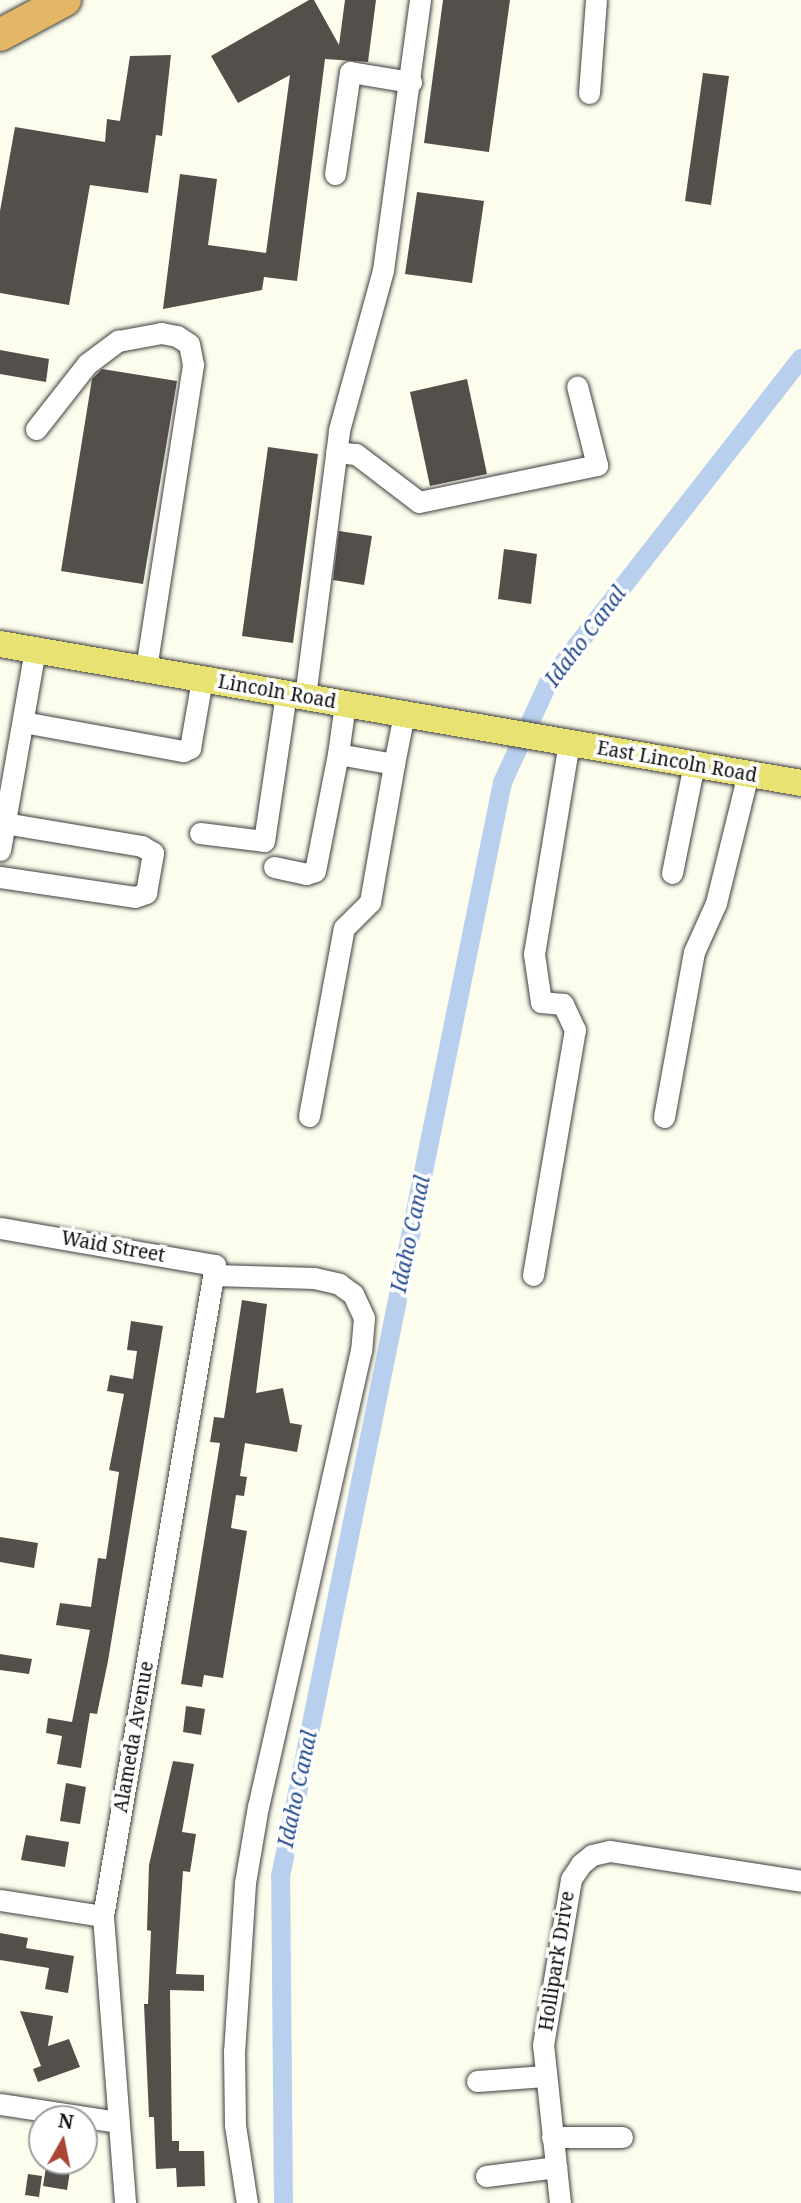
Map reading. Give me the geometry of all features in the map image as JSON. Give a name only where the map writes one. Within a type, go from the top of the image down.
[{"type":"highway","points":[[0,34],[65,0]]},
{"type":"main road","name":"Lincoln Road","points":[[0,644],[561,742]]},
{"type":"main road","name":"East Lincoln Road","points":[[561,742],[801,783]]},
{"type":"street","points":[[200,833],[264,841],[278,773],[273,762],[295,695],[336,452],[383,270],[411,82],[420,0]]},
{"type":"street","points":[[589,93],[596,0]]},
{"type":"street","points":[[335,174],[350,72],[411,82]]},
{"type":"street","points":[[36,429],[87,363],[118,341],[162,333],[177,336],[189,344],[193,365],[146,669]]},
{"type":"street","points":[[336,452],[356,454],[419,502],[597,465],[578,386]]},
{"type":"street","points":[[0,850],[35,650]]},
{"type":"street","points":[[23,722],[183,751],[190,748],[202,679]]},
{"type":"street","points":[[274,867],[306,874],[315,871],[345,704]]},
{"type":"street","points":[[309,1116],[345,928],[370,902],[404,714]]},
{"type":"street","points":[[533,1275],[575,1030],[563,1004],[541,1002],[534,954],[561,742]]},
{"type":"street","points":[[338,754],[394,764]]},
{"type":"street","points":[[672,873],[694,764]]},
{"type":"street","points":[[663,1117],[694,952],[716,904],[748,774]]},
{"type":"street","points":[[0,877],[135,897],[146,893],[153,853],[142,846],[5,823]]},
{"type":"street","name":"Waid Street","points":[[0,1228],[215,1265],[214,1275]]},
{"type":"street","points":[[214,1275],[314,1278],[339,1284],[353,1294],[364,1318],[361,1350],[258,1806],[245,1883],[233,2050],[235,2125],[247,2203]]},
{"type":"street","name":"Alameda Avenue","points":[[125,2203],[103,1916],[214,1275]]},
{"type":"street","name":"Hollipark Drive","points":[[560,2203],[545,2076],[545,2025],[571,1880],[592,1855],[624,1852],[801,1881]]},
{"type":"street","points":[[0,1900],[103,1916]]},
{"type":"street","points":[[477,2081],[545,2076]]},
{"type":"street","points":[[0,2104],[117,2122]]},
{"type":"street","points":[[552,2137],[622,2137]]},
{"type":"street","points":[[486,2176],[556,2167]]},
{"type":"building","points":[[309,0],[314,0],[339,45],[345,0],[376,0],[368,62],[325,59],[297,281],[264,277],[262,290],[163,309],[180,174],[217,179],[208,245],[266,253],[290,75],[238,103],[211,56]]},
{"type":"building","points":[[443,0],[510,0],[489,152],[424,143]]},
{"type":"building","points":[[171,55],[162,136],[156,135],[148,193],[90,185],[69,305],[0,293],[0,211],[15,127],[105,142],[107,119],[120,121],[130,56]]},
{"type":"building","points":[[703,73],[729,76],[711,205],[685,201]]},
{"type":"building","points":[[417,192],[484,201],[472,283],[405,274]]},
{"type":"building","points":[[0,350],[49,359],[46,382],[0,374]]},
{"type":"building","points":[[102,369],[177,381],[143,584],[61,571],[92,379]]},
{"type":"building","points":[[467,379],[487,474],[430,486],[410,392]]},
{"type":"building","points":[[268,447],[318,454],[293,643],[242,636]]},
{"type":"building","points":[[339,531],[372,536],[364,585],[333,580]]},
{"type":"building","points":[[504,549],[537,554],[531,604],[498,599]]},
{"type":"building","points":[[242,1300],[267,1304],[256,1393],[283,1388],[290,1423],[302,1425],[297,1452],[245,1443],[240,1476],[247,1477],[244,1496],[236,1495],[231,1528],[247,1531],[223,1678],[204,1675],[202,1687],[181,1684],[220,1443],[210,1442],[214,1417],[224,1418]]},
{"type":"building","points":[[131,1321],[163,1326],[108,1661],[97,1714],[90,1713],[81,1768],[57,1764],[62,1736],[46,1733],[48,1718],[72,1722],[90,1630],[56,1625],[60,1603],[91,1607],[98,1558],[106,1559],[119,1472],[109,1470],[124,1394],[107,1391],[110,1375],[133,1379],[137,1351],[127,1350]]},
{"type":"building","points":[[0,1537],[38,1543],[34,1568],[0,1562]]},
{"type":"building","points":[[0,1654],[32,1659],[29,1674],[0,1670]]},
{"type":"building","points":[[186,1706],[205,1709],[201,1735],[183,1732]]},
{"type":"building","points":[[173,1761],[194,1764],[182,1832],[196,1834],[190,1872],[183,1871],[176,1974],[204,1975],[204,1991],[170,1990],[172,2141],[179,2141],[179,2151],[204,2151],[205,2186],[177,2187],[176,2168],[156,2169],[154,2117],[149,2117],[144,2004],[148,2004],[151,1931],[147,1930],[149,1865]]},
{"type":"building","points":[[66,1783],[86,1787],[80,1824],[60,1821]]},
{"type":"building","points":[[26,1835],[69,1842],[65,1867],[21,1860]]},
{"type":"building","points":[[0,1933],[28,1938],[26,1948],[74,1956],[68,1993],[45,1989],[49,1968],[0,1960]]},
{"type":"building","points":[[20,2011],[53,2016],[48,2046],[69,2039],[80,2067],[38,2082],[33,2069],[41,2066]]},
{"type":"building","points":[[28,2174],[42,2176],[39,2197],[25,2195]]},
{"type":"building","points":[[45,2175],[69,2175],[67,2190],[43,2186]]},
{"type":"waterway","name":"Idaho Canal","points":[[283,2203],[280,1876],[502,782],[549,680],[801,358]]}]
